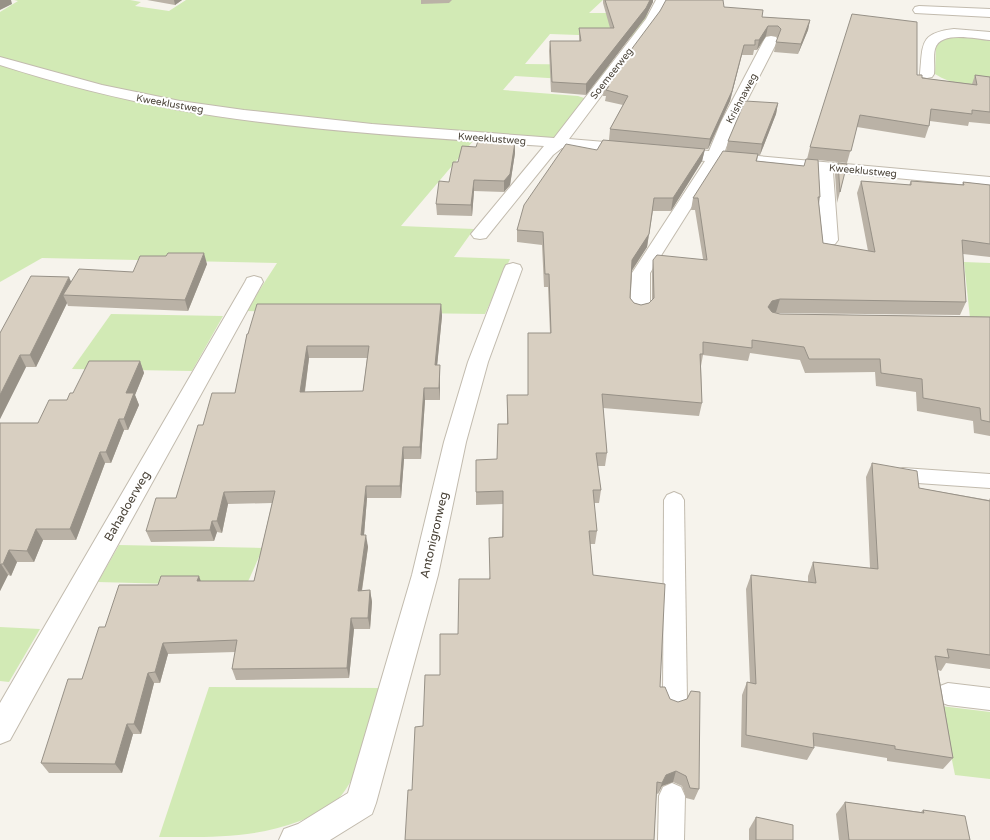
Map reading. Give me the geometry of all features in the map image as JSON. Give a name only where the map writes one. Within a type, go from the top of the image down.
[{"type":"street","name":"Soemeerweg","points":[[480,234],[548,152],[559,142],[652,20],[660,2]]},
{"type":"street","points":[[919,10],[990,13]]},
{"type":"street","points":[[927,74],[928,48],[936,36],[951,33],[990,36]]},
{"type":"street","name":"Krishnaweg","points":[[640,311],[641,273],[715,157],[718,144],[732,114],[747,89],[771,40]]},
{"type":"street","name":"Kweeklustweg","points":[[0,61],[116,93],[186,107],[250,116],[395,131],[559,142],[645,150]]},
{"type":"street","name":"Kweeklustweg","points":[[661,152],[990,182]]},
{"type":"street","points":[[824,166],[829,240]]},
{"type":"street","name":"Antonigronweg","points":[[295,840],[302,839],[361,803],[425,575],[457,435],[478,362],[513,269]]},
{"type":"street","name":"Bahadoerweg","points":[[0,730],[254,282]]},
{"type":"lane","points":[[903,475],[990,481]]},
{"type":"lane","points":[[674,500],[674,701]]},
{"type":"lane","points":[[948,694],[990,699]]},
{"type":"lane","points":[[671,840],[672,796]]},
{"type":"green space","points":[[14,0],[130,0],[141,2],[135,6],[169,11],[186,0],[603,0],[589,13],[647,13],[651,16],[635,37],[550,34],[525,64],[610,65],[597,81],[515,76],[503,90],[578,96],[584,98],[585,102],[557,137],[553,138],[327,121],[179,102],[104,87],[0,57],[0,12],[18,1]]},
{"type":"green space","points":[[950,36],[990,38],[990,87],[955,82],[941,78],[935,74],[936,47],[938,42]]},
{"type":"green space","points":[[0,65],[98,92],[165,108],[245,119],[474,140],[401,226],[474,229],[454,257],[510,259],[485,314],[246,311],[277,263],[42,258],[0,282]]},
{"type":"green space","points":[[964,262],[990,263],[990,318],[970,318]]},
{"type":"green space","points":[[111,314],[223,316],[192,371],[72,369]]},
{"type":"green space","points":[[119,545],[263,548],[246,586],[98,582]]},
{"type":"green space","points":[[0,627],[40,629],[9,682],[0,681]]},
{"type":"green space","points":[[209,687],[381,688],[363,753],[353,778],[337,800],[326,809],[300,821],[265,831],[230,836],[159,837]]},
{"type":"green space","points":[[941,706],[990,712],[990,779],[955,775]]},
{"type":"building","points":[[605,0],[650,0],[646,8],[586,84],[552,82],[550,41],[581,41],[579,28],[614,28]]},
{"type":"building","points":[[666,0],[723,0],[724,7],[763,10],[762,17],[810,20],[801,44],[776,42],[781,29],[778,26],[768,26],[759,40],[755,40],[755,45],[744,45],[732,91],[710,139],[610,129],[628,96],[606,90],[609,86],[604,86],[660,11]]},
{"type":"building","points":[[852,14],[917,22],[917,75],[922,75],[922,78],[977,85],[975,75],[990,77],[990,112],[972,110],[972,114],[931,109],[929,126],[860,115],[851,151],[810,147]]},
{"type":"building","points":[[745,101],[778,103],[762,144],[728,141]]},
{"type":"building","points":[[603,140],[705,149],[673,198],[654,198],[649,234],[632,260],[630,298],[634,303],[641,305],[649,303],[654,298],[653,260],[657,255],[707,260],[698,198],[693,198],[723,151],[758,154],[756,161],[804,166],[806,159],[818,160],[820,197],[818,197],[823,243],[875,252],[861,181],[911,185],[911,181],[964,185],[963,182],[990,185],[990,244],[962,240],[966,302],[780,299],[772,301],[768,307],[772,312],[780,314],[990,317],[990,422],[981,420],[980,408],[923,398],[922,379],[881,373],[880,359],[809,359],[804,347],[752,340],[752,348],[703,342],[703,354],[700,354],[702,403],[602,394],[607,453],[596,453],[601,490],[593,490],[597,531],[589,531],[593,575],[665,584],[660,687],[665,687],[670,699],[678,702],[687,699],[691,691],[700,692],[699,789],[690,788],[686,776],[676,771],[666,775],[662,783],[657,782],[654,840],[405,840],[408,790],[412,790],[415,727],[423,726],[425,675],[440,675],[440,634],[458,634],[459,579],[490,579],[489,538],[503,537],[503,491],[476,492],[476,460],[497,459],[498,424],[508,424],[507,395],[528,395],[528,333],[551,333],[549,274],[545,274],[543,232],[517,230],[524,205],[566,144],[597,150]]},
{"type":"building","points":[[478,141],[515,142],[510,174],[504,181],[474,180],[471,205],[436,204],[439,181],[449,182],[453,162],[458,162],[462,146],[476,147]]},
{"type":"building","points":[[838,163],[847,164],[840,192]]},
{"type":"building","points":[[168,253],[204,253],[185,300],[63,295],[79,269],[133,272],[140,256],[166,256]]},
{"type":"building","points":[[31,276],[69,277],[30,355],[20,355],[0,395],[0,333]]},
{"type":"building","points":[[257,304],[441,304],[435,365],[440,365],[439,388],[424,388],[420,447],[403,447],[400,486],[366,486],[361,535],[366,535],[358,591],[370,590],[368,618],[351,618],[347,668],[232,669],[237,640],[163,643],[155,672],[148,673],[134,724],[127,724],[115,764],[41,763],[68,679],[82,679],[99,627],[105,627],[119,585],[158,585],[161,576],[199,576],[197,581],[254,581],[275,491],[224,492],[217,521],[212,521],[210,530],[146,531],[156,498],[176,498],[198,425],[203,425],[212,393],[235,393],[248,334]],"holes":[[[307,346],[369,346],[363,391],[300,392]]]},
{"type":"building","points":[[89,361],[140,361],[126,393],[134,393],[124,419],[119,419],[106,452],[100,452],[70,529],[36,529],[27,551],[9,550],[3,564],[0,565],[0,423],[38,423],[49,400],[67,400],[70,393],[73,393]]},
{"type":"building","points":[[872,463],[917,471],[919,488],[990,501],[990,655],[947,649],[949,658],[935,656],[953,758],[895,749],[895,746],[813,733],[814,748],[746,735],[747,682],[756,684],[751,575],[816,583],[813,562],[878,569]]},
{"type":"building","points":[[845,802],[924,813],[923,810],[965,816],[970,840],[849,840]]},
{"type":"building","points":[[756,817],[793,825],[793,840],[756,840]]}]
